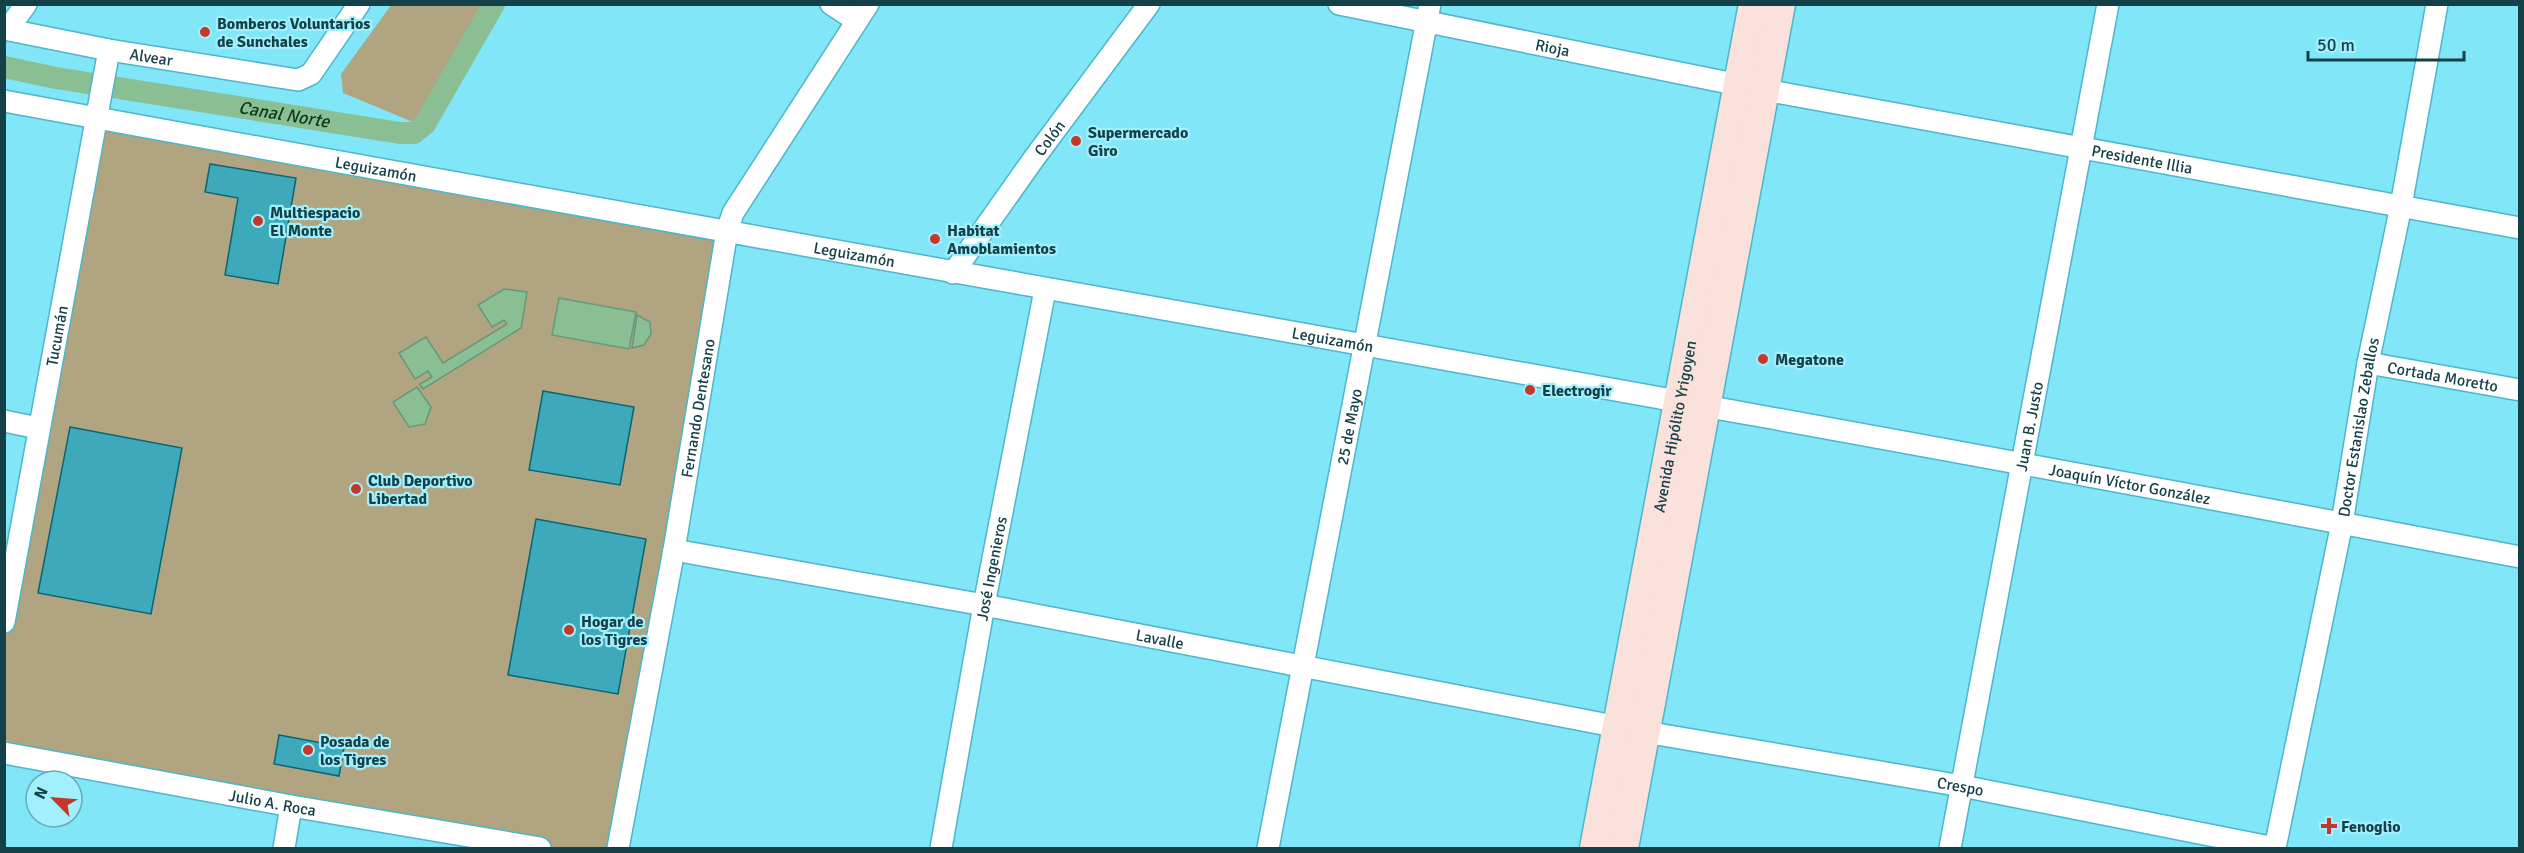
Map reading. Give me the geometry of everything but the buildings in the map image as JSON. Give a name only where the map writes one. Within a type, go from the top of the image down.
[{"type":"street","points":[[6,29],[26,4]]},
{"type":"street","name":"Alvear","points":[[6,29],[109,50],[298,80],[310,74],[359,4]]},
{"type":"street","points":[[831,4],[862,13]]},
{"type":"street","name":"Colón","points":[[953,273],[1035,157],[1149,4]]},
{"type":"street","name":"Rioja","points":[[1339,4],[1429,14],[1752,87]]},
{"type":"street","name":"Avenida Hipólito Yrigoyen","points":[[1752,87],[1754,4]]},
{"type":"street","name":"Avenida Hipólito Yrigoyen","points":[[1595,849],[1631,729],[1752,87],[1780,4]]},
{"type":"street","name":"Juan B. Justo","points":[[1950,849],[2108,4]]},
{"type":"street","name":"Doctor Estanislao Zeballos","points":[[2275,848],[2342,523],[2368,363],[2437,4]]},
{"type":"street","name":"Fernando Dentesano","points":[[618,849],[674,550],[727,231],[733,213],[862,13]]},
{"type":"street","name":"25 de Mayo","points":[[1268,849],[1429,14]]},
{"type":"street","name":"Tucumán","points":[[4,622],[109,50]]},
{"type":"street","name":"Presidente Illia","points":[[1752,87],[2520,228]]},
{"type":"street","name":"Leguizamón","points":[[4,101],[1046,290],[1364,343],[1692,405]]},
{"type":"street","name":"José Ingenieros","points":[[941,849],[984,605],[1046,290]]},
{"type":"street","name":"Cortada Moretto","points":[[2368,363],[2520,390]]},
{"type":"street","name":"Joaquín Víctor González","points":[[1692,405],[2520,557]]},
{"type":"street","points":[[4,421],[38,428]]},
{"type":"street","name":"Lavalle","points":[[674,550],[984,605],[1303,668],[1631,729]]},
{"type":"street","name":"Avenida Hipólito Yrigoyen","points":[[1623,849],[1631,729]]},
{"type":"street","name":"Crespo","points":[[1631,729],[1962,786],[2275,848]]},
{"type":"street","name":"Julio A. Roca","points":[[4,753],[540,849]]},
{"type":"street","points":[[284,849],[291,806]]},
{"type":"shaded area","points":[[392,4],[488,5],[418,124],[343,93],[341,74]]},
{"type":"shaded area","name":"Club Deportivo Libertad","points":[[95,118],[727,231],[618,848],[540,848],[5,753],[5,622]]},
{"type":"shaded area","points":[[504,289],[527,292],[521,328],[423,389],[420,384],[432,377],[428,371],[415,379],[399,353],[426,337],[443,363],[507,324],[504,320],[492,327],[478,305]]},
{"type":"shaded area","points":[[559,298],[636,312],[629,349],[552,335]]},
{"type":"shaded area","points":[[637,315],[650,322],[651,334],[644,345],[632,348]]},
{"type":"shaded area","points":[[417,387],[431,407],[425,424],[409,427],[393,402]]},
{"type":"waterway","name":"Canal Norte","points":[[4,67],[56,78],[400,133],[414,133],[425,124],[494,4]]},
{"type":"place","name":"Bomberos Voluntarios de Sunchales","points":[[205,32]]},
{"type":"place","name":"Supermercado Giro","points":[[1076,141]]},
{"type":"place","name":"Multiespacio El Monte","points":[[258,221]]},
{"type":"place","name":"Habitat Amoblamientos","points":[[935,239]]},
{"type":"place","name":"Megatone","points":[[1763,359]]},
{"type":"place","name":"Electrogir","points":[[1530,390]]},
{"type":"place","name":"Club Deportivo Libertad","points":[[356,489]]},
{"type":"place","name":"Hogar de los Tigres","points":[[569,630]]},
{"type":"place","name":"Posada de los Tigres","points":[[308,750]]},
{"type":"place","name":"Fenoglio","points":[[2329,826]]}]
